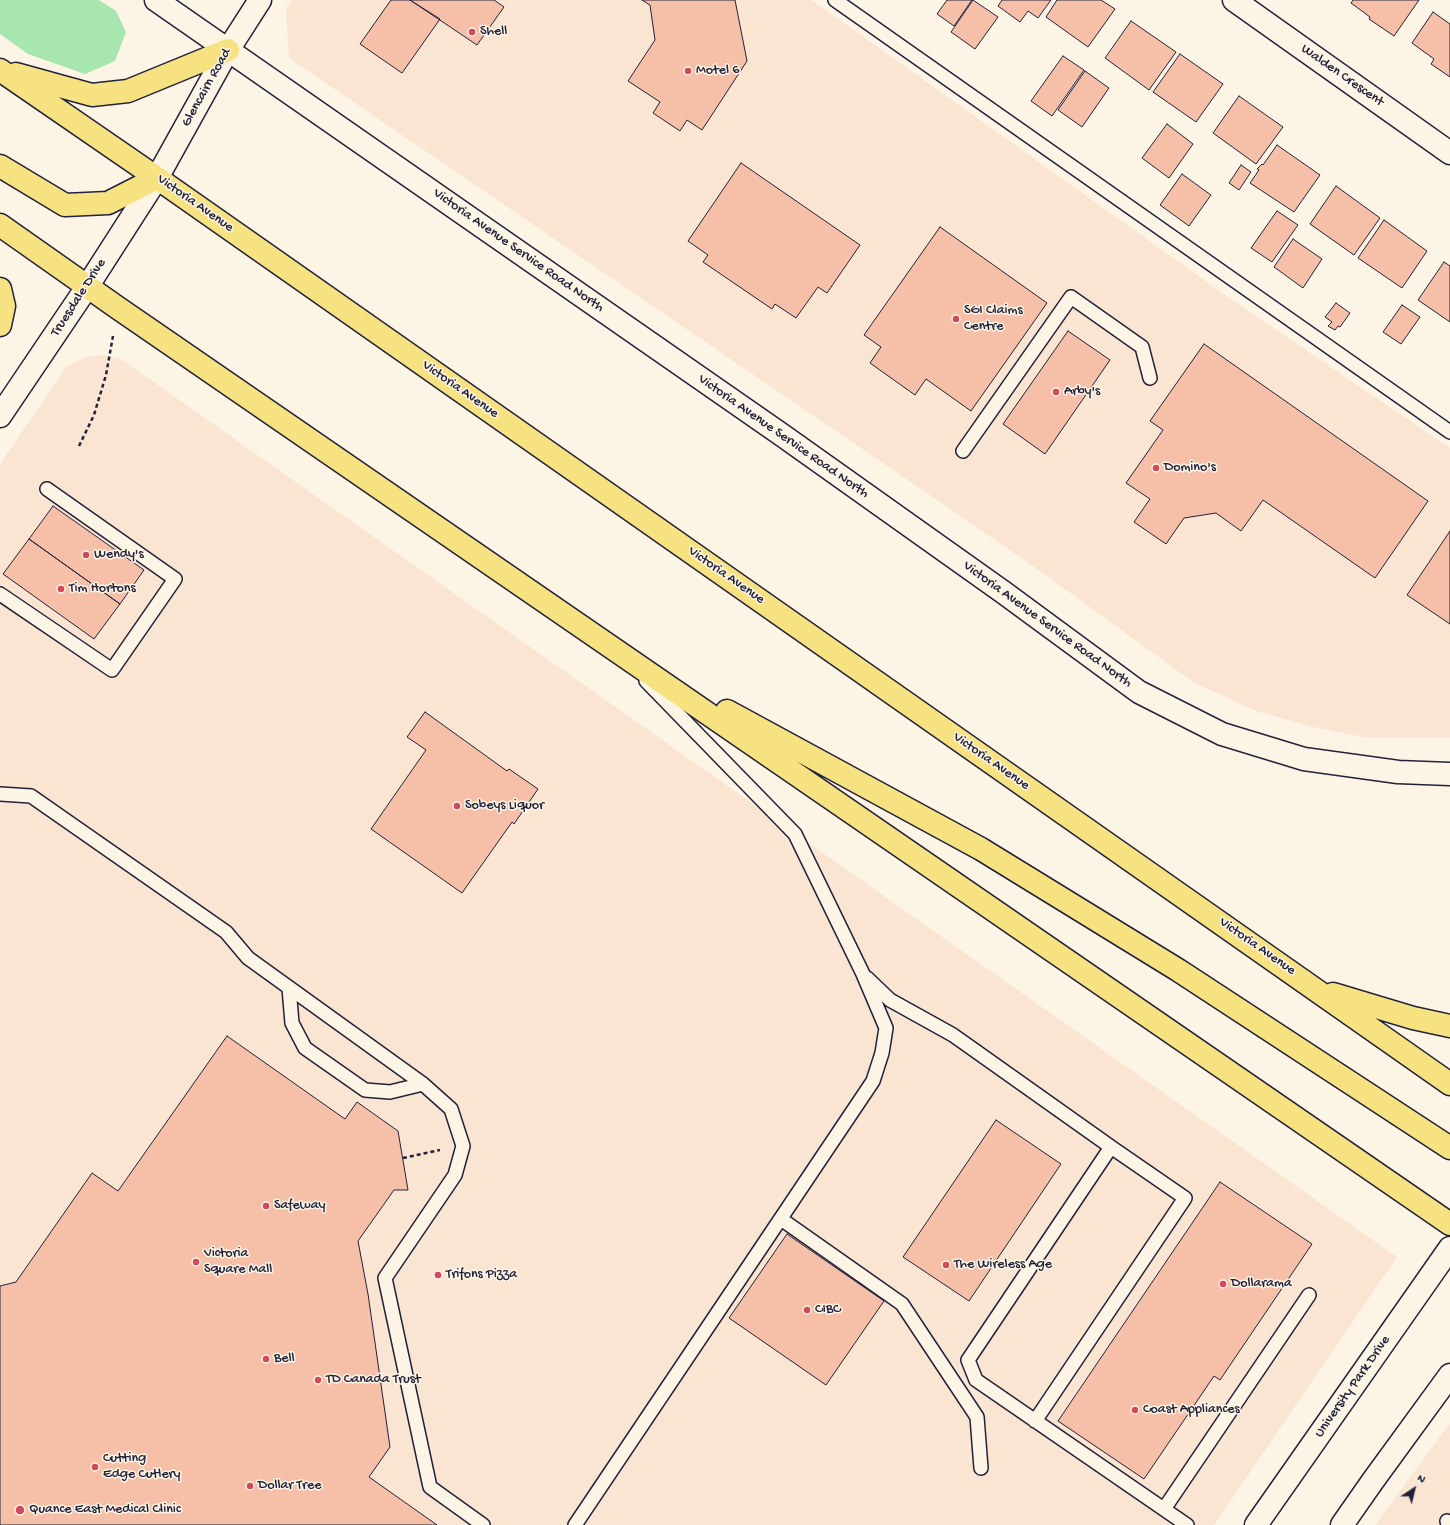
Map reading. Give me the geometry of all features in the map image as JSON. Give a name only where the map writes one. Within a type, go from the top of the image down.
[{"type":"highway","points":[[0,70],[92,94],[128,90],[228,50]]},
{"type":"highway","name":"Victoria Avenue","points":[[0,70],[157,178],[1450,1084]]},
{"type":"highway","points":[[0,166],[65,205],[108,202],[157,178]]},
{"type":"highway","points":[[0,225],[118,308],[1450,1224]]},
{"type":"highway","points":[[0,289],[4,306],[0,325]]},
{"type":"highway","points":[[620,653],[981,849],[1178,970],[1450,1148]]},
{"type":"highway","points":[[1315,988],[1413,1018],[1450,1026]]},
{"type":"street","name":"Victoria Avenue Service Road North","points":[[156,0],[776,431],[1003,592],[1139,692],[1222,734],[1304,759],[1398,772],[1450,774]]},
{"type":"street","name":"Glencairn Road","points":[[157,178],[228,50],[260,0]]},
{"type":"street","name":"Walden Crescent","points":[[1234,0],[1450,153]]},
{"type":"street","name":"Truesdale Drive","points":[[0,416],[88,287],[157,178]]},
{"type":"street","name":"University Park Drive","points":[[1256,1525],[1450,1248]]},
{"type":"street","points":[[1342,1525],[1450,1375]]},
{"type":"lane","points":[[835,0],[1450,432]]},
{"type":"lane","points":[[963,450],[1070,297],[1142,347],[1150,378]]},
{"type":"lane","points":[[0,594],[112,670],[175,579],[48,489]]},
{"type":"lane","points":[[575,1525],[874,1081],[882,1053],[886,1028],[863,974],[795,834],[620,653]]},
{"type":"lane","points":[[0,794],[31,796],[226,932],[248,958],[423,1084],[451,1109],[463,1146],[455,1175],[385,1278],[430,1487],[483,1525]]},
{"type":"lane","points":[[863,974],[890,1000],[953,1035],[1185,1198],[1035,1421]]},
{"type":"lane","points":[[289,988],[292,1023],[305,1048],[365,1090],[390,1092],[423,1084]]},
{"type":"lane","points":[[1111,1147],[968,1360],[976,1380],[1187,1525]]},
{"type":"lane","points":[[781,1219],[902,1304],[977,1417],[981,1468]]},
{"type":"lane","points":[[1164,1509],[1308,1295]]},
{"type":"path","points":[[79,446],[94,415],[106,375],[118,308]]},
{"type":"path","points":[[403,1158],[463,1146]]},
{"type":"shaded area","points":[[292,0],[812,0],[1228,297],[1450,448],[1450,738],[1368,738],[1313,727],[1256,711],[1193,682],[1037,569],[289,58],[286,8]]},
{"type":"shaded area","points":[[103,355],[121,359],[1397,1257],[1214,1525],[0,1525],[0,464],[67,366],[87,357]]},
{"type":"shaded area","points":[[1450,1423],[1450,1525],[1375,1525]]},
{"type":"green space","points":[[0,0],[99,0],[116,11],[126,32],[115,61],[85,74],[28,54],[0,34]]},
{"type":"building","name":"Shell","points":[[391,0],[410,0],[440,19],[402,73],[360,44]]},
{"type":"building","name":"Shell","points":[[410,0],[494,0],[504,7],[477,45]]},
{"type":"building","name":"Motel 6","points":[[642,0],[735,0],[747,61],[702,130],[687,120],[680,131],[653,113],[660,102],[628,81],[655,40],[650,5]]},
{"type":"building","points":[[947,0],[972,0],[954,26],[937,14]]},
{"type":"building","points":[[973,0],[998,17],[975,49],[951,32]]},
{"type":"building","points":[[1002,0],[1051,0],[1038,18],[1028,11],[1020,22],[998,6]]},
{"type":"building","points":[[1057,0],[1101,0],[1115,9],[1088,47],[1046,17]]},
{"type":"building","points":[[1353,0],[1419,0],[1394,36],[1369,19],[1370,17],[1351,3]]},
{"type":"building","points":[[1433,12],[1450,24],[1450,77],[1431,64],[1434,59],[1412,43]]},
{"type":"building","points":[[1131,21],[1176,52],[1149,90],[1105,58]]},
{"type":"building","points":[[1180,54],[1223,84],[1196,122],[1153,92]]},
{"type":"building","points":[[1063,56],[1084,70],[1052,116],[1031,101]]},
{"type":"building","points":[[1085,71],[1109,88],[1082,127],[1058,110]]},
{"type":"building","points":[[1239,96],[1283,127],[1256,164],[1213,133]]},
{"type":"building","points":[[1167,124],[1193,144],[1169,178],[1142,158]]},
{"type":"building","points":[[1277,145],[1320,175],[1294,212],[1250,183],[1259,170],[1257,169],[1262,164],[1263,165]]},
{"type":"building","points":[[741,163],[860,245],[827,293],[818,287],[796,318],[775,304],[772,309],[703,262],[708,255],[688,241]]},
{"type":"building","points":[[1241,165],[1251,172],[1239,190],[1229,183]]},
{"type":"building","points":[[1182,174],[1211,195],[1189,226],[1160,205]]},
{"type":"building","points":[[1336,186],[1380,218],[1354,255],[1310,224]]},
{"type":"building","points":[[1277,211],[1298,225],[1272,262],[1251,248]]},
{"type":"building","points":[[1384,220],[1427,251],[1402,288],[1358,258]]},
{"type":"building","name":"SGI Claims Centre","points":[[940,227],[1047,303],[971,411],[926,379],[915,395],[870,363],[881,347],[864,335]]},
{"type":"building","points":[[1293,239],[1322,259],[1303,288],[1274,267]]},
{"type":"building","points":[[1444,262],[1450,266],[1450,322],[1418,300]]},
{"type":"building","points":[[1336,303],[1350,313],[1340,327],[1338,326],[1335,330],[1328,326],[1332,322],[1325,317]]},
{"type":"building","points":[[1402,305],[1420,317],[1401,344],[1383,332]]},
{"type":"building","name":"Arby's","points":[[1068,331],[1110,360],[1045,454],[1003,424]]},
{"type":"building","points":[[1204,344],[1428,501],[1375,578],[1263,500],[1241,531],[1216,513],[1184,518],[1166,544],[1134,522],[1150,499],[1126,483],[1163,430],[1150,421]]},
{"type":"building","name":"Wendy's","points":[[53,506],[144,570],[120,604],[29,539]]},
{"type":"building","points":[[1450,531],[1450,624],[1407,595]]},
{"type":"building","name":"Tim Hortons","points":[[29,539],[120,604],[94,639],[3,574]]},
{"type":"building","name":"Sobeys Liquor","points":[[425,712],[507,771],[509,769],[538,789],[514,824],[512,822],[462,893],[371,829],[426,750],[407,737]]},
{"type":"building","name":"Victoria Square Mall","points":[[227,1036],[345,1119],[357,1102],[398,1131],[408,1190],[394,1190],[358,1241],[368,1294],[390,1447],[369,1477],[437,1525],[0,1525],[0,1286],[16,1282],[92,1173],[118,1191]]},
{"type":"building","points":[[996,1120],[1061,1164],[969,1301],[903,1257]]},
{"type":"building","points":[[1220,1182],[1312,1244],[1220,1380],[1214,1376],[1144,1479],[1058,1421]]},
{"type":"building","points":[[787,1234],[884,1301],[826,1385],[729,1318]]},
{"type":"place","name":"Shell","points":[[472,32]]},
{"type":"place","name":"Motel 6","points":[[688,71]]},
{"type":"place","name":"SGI Claims Centre","points":[[956,319]]},
{"type":"place","name":"Arby's","points":[[1056,392]]},
{"type":"place","name":"Domino's","points":[[1156,468]]},
{"type":"place","name":"Wendy's","points":[[86,555]]},
{"type":"place","name":"Tim Hortons","points":[[61,589]]},
{"type":"place","name":"Sobeys Liquor","points":[[457,806]]},
{"type":"place","name":"Safeway","points":[[266,1206]]},
{"type":"place","name":"Victoria Square Mall","points":[[196,1262]]},
{"type":"place","name":"The Wireless Age","points":[[946,1265]]},
{"type":"place","name":"Trifons Pizza","points":[[438,1275]]},
{"type":"place","name":"Dollarama","points":[[1223,1284]]},
{"type":"place","name":"CIBC","points":[[807,1310]]},
{"type":"place","name":"Bell","points":[[266,1359]]},
{"type":"place","name":"TD Canada Trust","points":[[318,1380]]},
{"type":"place","name":"Coast Appliances","points":[[1135,1410]]},
{"type":"place","name":"Cutting Edge Cutlery","points":[[95,1467]]},
{"type":"place","name":"Dollar Tree","points":[[250,1486]]},
{"type":"place","name":"Quance East Medical Clinic","points":[[20,1510]]}]
